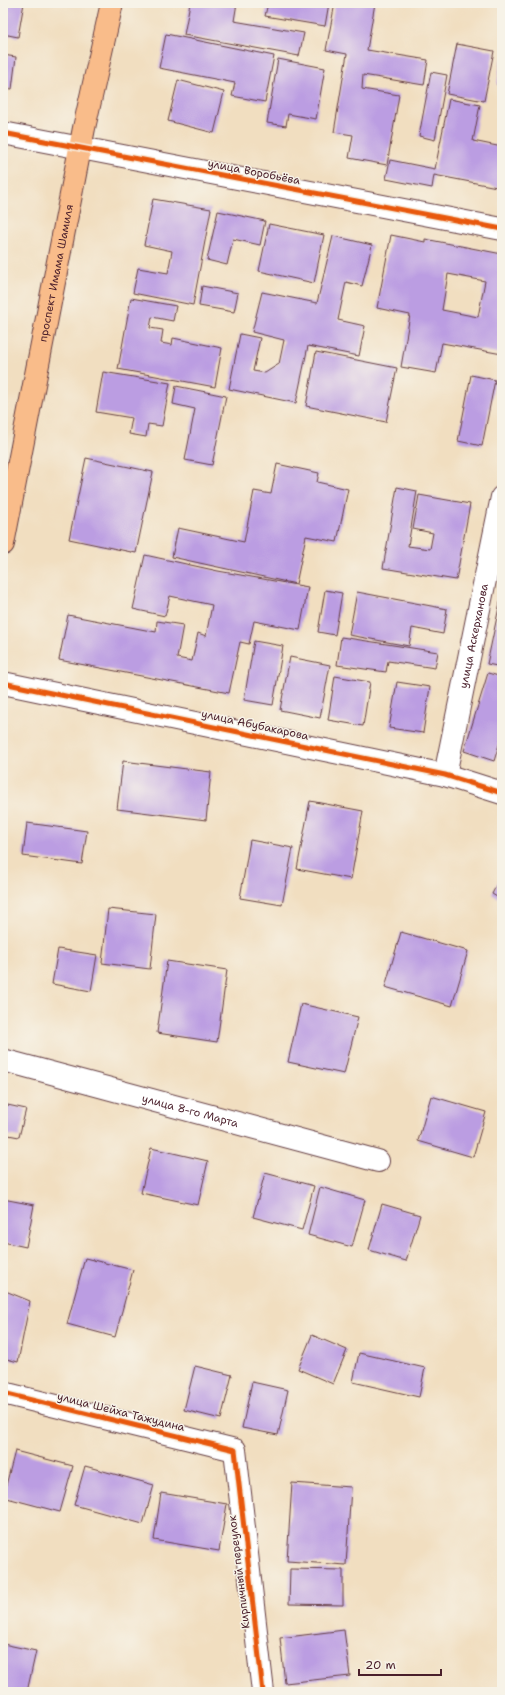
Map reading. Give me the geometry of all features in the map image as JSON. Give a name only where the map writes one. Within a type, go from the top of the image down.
[{"type":"main road","name":"проспект Имама Шамиля","points":[[3,544],[81,148],[112,3]]},
{"type":"street","name":"улица Воробьёва","points":[[3,133],[502,229]]},
{"type":"street","name":"улица Аскерханова","points":[[445,775],[502,497]]},
{"type":"street","name":"улица Абубакарова","points":[[3,683],[445,775],[502,793]]},
{"type":"street","name":"улица 8-го Марта","points":[[3,1060],[378,1161]]},
{"type":"street","name":"улица Шейха Тажудина","points":[[3,1393],[235,1450]]},
{"type":"street","name":"Кирпичный переулок","points":[[235,1450],[263,1692]]},
{"type":"building","points":[[3,3],[24,3],[18,37],[3,34]]},
{"type":"building","points":[[190,3],[237,3],[234,21],[304,33],[299,56],[184,35]]},
{"type":"building","points":[[268,3],[329,3],[325,26],[265,16]]},
{"type":"building","points":[[335,3],[375,3],[367,50],[428,60],[424,85],[363,75],[362,89],[399,95],[387,165],[349,158],[353,135],[334,132],[347,54],[326,50]]},
{"type":"building","points":[[166,34],[274,56],[265,102],[232,96],[235,83],[159,68]]},
{"type":"building","points":[[457,44],[494,51],[484,101],[447,94]]},
{"type":"building","points":[[3,55],[16,57],[12,89],[3,88]]},
{"type":"building","points":[[278,59],[325,68],[316,119],[288,114],[286,126],[267,123]]},
{"type":"building","points":[[502,59],[502,86],[497,85]]},
{"type":"building","points":[[431,72],[447,75],[435,140],[419,136]]},
{"type":"building","points":[[178,80],[224,92],[214,133],[168,121]]},
{"type":"building","points":[[449,99],[480,105],[473,141],[502,147],[502,188],[434,175],[432,188],[386,179],[390,160],[435,169]]},
{"type":"building","points":[[153,199],[211,209],[193,305],[133,293],[138,268],[168,273],[172,251],[144,245]]},
{"type":"building","points":[[218,211],[265,221],[260,245],[233,239],[227,265],[207,260]]},
{"type":"building","points":[[269,224],[324,235],[314,283],[259,271]]},
{"type":"building","points":[[391,235],[425,242],[425,239],[502,254],[502,354],[442,343],[436,373],[401,367],[410,315],[377,308]],"holes":[[[448,274],[485,281],[478,317],[442,310]]]},
{"type":"building","points":[[333,236],[372,245],[362,286],[346,282],[338,320],[365,326],[359,356],[308,346],[296,403],[229,389],[240,334],[260,338],[253,371],[265,373],[279,364],[284,340],[252,332],[262,292],[317,303]]},
{"type":"building","points":[[202,286],[238,293],[234,312],[199,306]]},
{"type":"building","points":[[131,298],[176,306],[173,321],[152,317],[150,328],[163,330],[161,343],[172,345],[173,338],[222,348],[215,387],[118,369]]},
{"type":"building","points":[[316,352],[397,368],[386,422],[306,406]]},
{"type":"building","points":[[103,372],[170,383],[162,426],[148,424],[146,437],[129,434],[132,418],[96,412]]},
{"type":"building","points":[[471,375],[495,380],[482,446],[458,441]]},
{"type":"building","points":[[176,386],[226,396],[212,465],[185,460],[195,409],[173,404]]},
{"type":"building","points":[[86,458],[153,472],[136,553],[69,539]]},
{"type":"building","points":[[277,464],[319,473],[317,482],[348,489],[337,542],[306,536],[296,584],[172,557],[178,528],[244,542],[254,491],[271,494]]},
{"type":"building","points":[[397,487],[417,491],[408,546],[430,549],[433,533],[413,529],[419,495],[470,504],[456,580],[383,568]]},
{"type":"building","points":[[145,555],[218,571],[308,587],[300,630],[254,621],[249,644],[240,642],[229,693],[59,660],[68,615],[156,632],[157,621],[183,625],[177,658],[192,661],[198,633],[206,636],[212,605],[170,596],[165,616],[133,609]]},
{"type":"building","points":[[325,590],[342,593],[335,635],[318,632]]},
{"type":"building","points":[[357,592],[447,609],[443,634],[412,628],[409,646],[349,635]]},
{"type":"building","points":[[502,593],[502,667],[487,664]]},
{"type":"building","points":[[341,637],[438,652],[435,668],[388,661],[386,672],[337,665]]},
{"type":"building","points":[[254,641],[283,646],[273,705],[244,700]]},
{"type":"building","points":[[290,657],[330,665],[320,718],[280,710]]},
{"type":"building","points":[[488,673],[502,677],[502,735],[494,761],[464,751]]},
{"type":"building","points":[[335,676],[370,682],[363,726],[328,720]]},
{"type":"building","points":[[397,682],[430,687],[423,733],[389,728]]},
{"type":"building","points":[[123,761],[211,772],[206,820],[117,809]]},
{"type":"building","points":[[310,801],[363,811],[351,879],[297,869]]},
{"type":"building","points":[[27,823],[87,831],[82,864],[23,856]]},
{"type":"building","points":[[250,840],[293,848],[282,905],[240,898]]},
{"type":"building","points":[[502,874],[502,900],[492,894]]},
{"type":"building","points":[[108,909],[156,914],[150,969],[102,963]]},
{"type":"building","points":[[401,932],[468,951],[452,1006],[385,987]]},
{"type":"building","points":[[58,949],[97,955],[91,991],[52,984]]},
{"type":"building","points":[[167,961],[227,970],[217,1042],[157,1033]]},
{"type":"building","points":[[301,1004],[358,1017],[344,1074],[288,1062]]},
{"type":"building","points":[[431,1096],[486,1112],[473,1157],[418,1141]]},
{"type":"building","points":[[3,1104],[26,1109],[19,1137],[3,1134]]},
{"type":"building","points":[[151,1148],[208,1161],[198,1205],[141,1193]]},
{"type":"building","points":[[265,1173],[314,1186],[302,1230],[253,1217]]},
{"type":"building","points":[[320,1187],[365,1200],[352,1247],[308,1235]]},
{"type":"building","points":[[3,1199],[34,1205],[26,1247],[3,1242]]},
{"type":"building","points":[[382,1204],[420,1215],[406,1261],[369,1250]]},
{"type":"building","points":[[85,1258],[133,1270],[115,1337],[67,1324]]},
{"type":"building","points":[[3,1290],[30,1301],[18,1362],[3,1358]]},
{"type":"building","points":[[312,1335],[347,1350],[333,1384],[298,1369]]},
{"type":"building","points":[[359,1353],[425,1368],[419,1397],[353,1382]]},
{"type":"building","points":[[195,1366],[232,1375],[221,1419],[184,1410]]},
{"type":"building","points":[[252,1382],[288,1390],[278,1435],[242,1428]]},
{"type":"building","points":[[15,1451],[73,1466],[60,1512],[3,1497]]},
{"type":"building","points":[[85,1466],[154,1485],[143,1524],[74,1505]]},
{"type":"building","points":[[292,1483],[351,1487],[346,1565],[287,1561]]},
{"type":"building","points":[[161,1493],[227,1504],[219,1551],[154,1540]]},
{"type":"building","points":[[290,1569],[343,1570],[343,1605],[289,1604]]},
{"type":"building","points":[[344,1630],[350,1676],[285,1683],[280,1638]]},
{"type":"building","points":[[3,1644],[36,1651],[27,1692],[3,1692]]},
{"type":"cycle path","points":[[3,133],[502,229]]},
{"type":"cycle path","points":[[3,683],[445,775],[502,793]]},
{"type":"cycle path","points":[[3,1393],[235,1450],[263,1692]]}]
